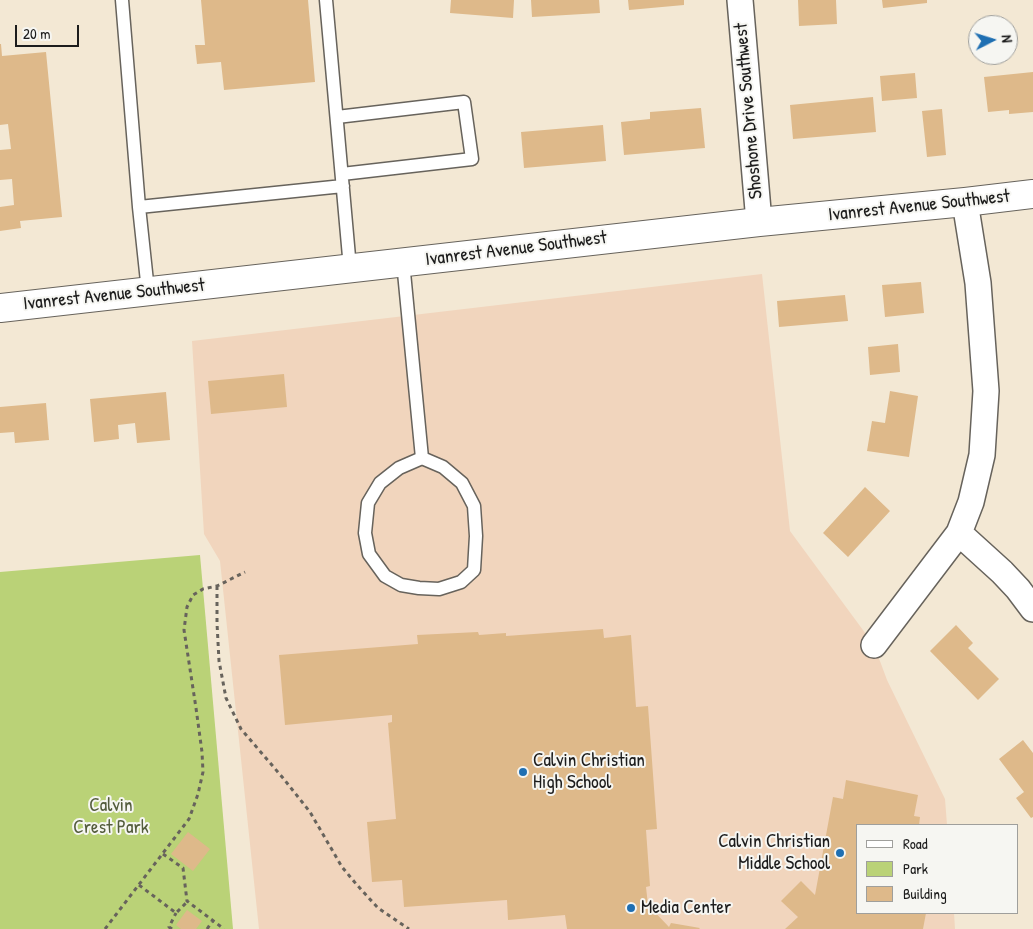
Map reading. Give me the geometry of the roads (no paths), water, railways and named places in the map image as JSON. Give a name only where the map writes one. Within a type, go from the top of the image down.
[{"type":"street","name":"Shoshone Drive Southwest","points":[[740,0],[759,222]]},
{"type":"street","name":"Ivanrest Avenue Southwest","points":[[0,308],[759,222],[1033,194]]},
{"type":"street","points":[[874,645],[959,533],[971,502],[982,455],[986,391],[978,283],[965,202]]},
{"type":"street","points":[[959,533],[1002,572],[1033,609]]},
{"type":"lane","points":[[122,0],[138,207],[148,291]]},
{"type":"lane","points":[[326,0],[350,268]]},
{"type":"lane","points":[[138,207],[343,180],[472,159],[464,102],[337,117]]},
{"type":"lane","points":[[403,262],[422,458]]},
{"type":"lane","points":[[422,458],[443,467],[462,483],[474,506],[476,536],[474,570],[461,582],[439,589],[401,585],[385,576],[369,554],[365,534],[368,503],[380,483],[399,468],[422,458]]},
{"type":"place","name":"Calvin Christian High School","points":[[523,772]]},
{"type":"place","name":"Calvin Christian Middle School","points":[[840,853]]},
{"type":"place","name":"Media Center","points":[[631,908]]},
{"type":"park label","name":"Calvin Crest Park","points":[[111,817]]}]
